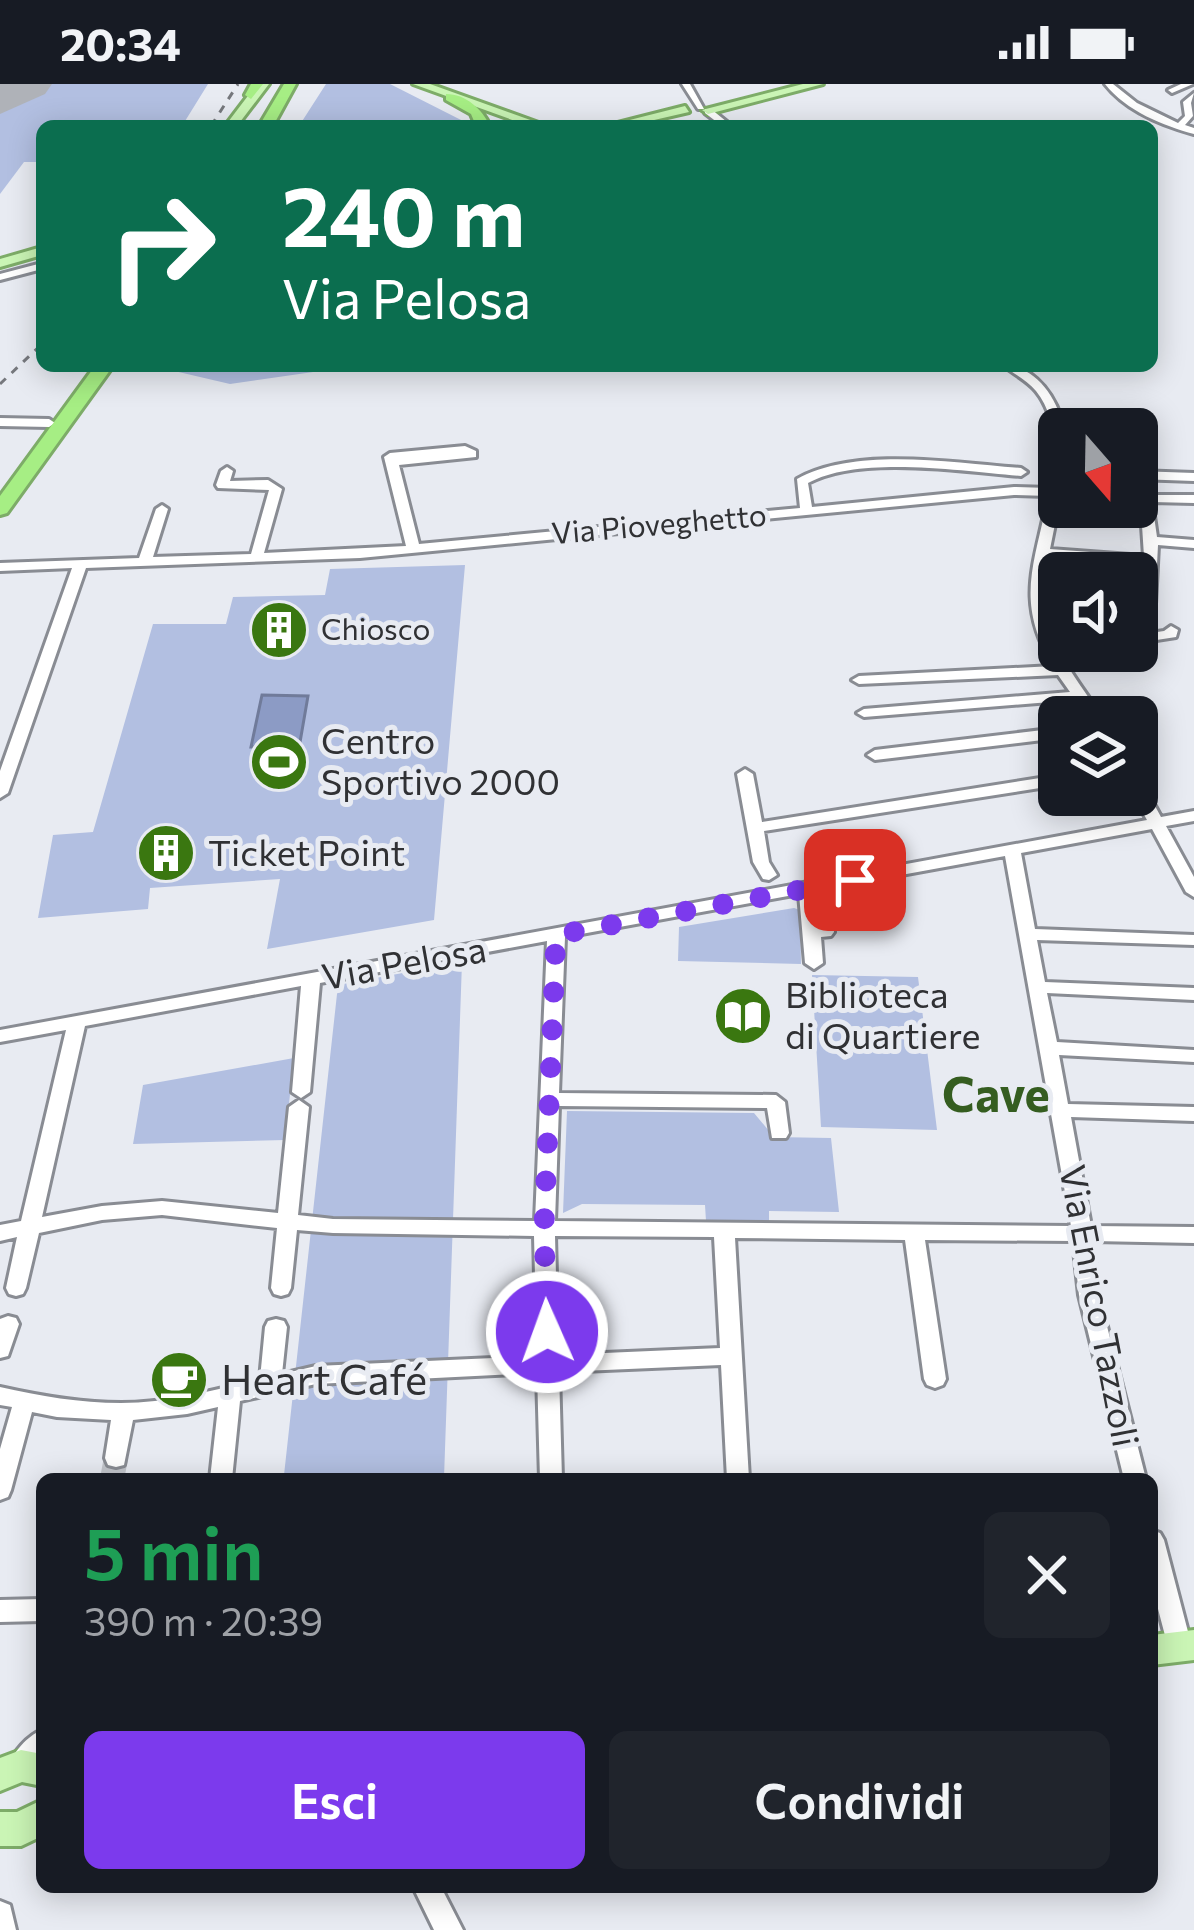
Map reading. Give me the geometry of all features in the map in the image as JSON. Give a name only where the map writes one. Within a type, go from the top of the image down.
[{"type":"highway","points":[[274,120],[295,84]]},
{"type":"highway","points":[[430,84],[477,112],[480,120]]},
{"type":"highway","points":[[253,120],[261,87]]},
{"type":"highway","points":[[0,488],[87,372]]},
{"type":"highway","points":[[0,509],[100,372]]},
{"type":"main road","points":[[419,84],[520,120]]},
{"type":"main road","points":[[650,120],[817,84]]},
{"type":"main road","points":[[236,120],[261,87]]},
{"type":"main road","points":[[482,109],[503,120]]},
{"type":"main road","points":[[5,262],[36,254]]},
{"type":"main road","points":[[0,1829],[21,1829],[36,1820]]},
{"type":"street","points":[[1109,84],[1114,94],[1194,131]]},
{"type":"street","points":[[1172,90],[1189,84]]},
{"type":"street","points":[[1176,124],[1189,116],[1187,102],[1194,96]]},
{"type":"street","points":[[0,277],[36,268]]},
{"type":"street","points":[[1021,372],[1037,381],[1054,408]]},
{"type":"street","points":[[0,422],[49,423]]},
{"type":"street","points":[[392,462],[472,452],[393,455],[392,462],[414,549]]},
{"type":"street","name":"Via Pioveghetto","points":[[0,568],[414,549],[806,513],[799,489],[804,477],[833,469],[901,465],[1021,472]]},
{"type":"street","points":[[227,471],[222,485],[268,484],[276,489],[256,559]]},
{"type":"street","points":[[1158,476],[1194,477]]},
{"type":"street","points":[[806,513],[1038,492]]},
{"type":"street","points":[[1150,552],[1145,498],[1194,499]]},
{"type":"street","points":[[144,563],[162,509]]},
{"type":"street","points":[[1043,552],[1047,528]]},
{"type":"street","points":[[1151,540],[1194,544]]},
{"type":"street","points":[[0,793],[80,565]]},
{"type":"street","points":[[1158,636],[1171,634],[1171,630]]},
{"type":"street","points":[[859,680],[1038,671]]},
{"type":"street","points":[[863,713],[1081,695],[1065,672]]},
{"type":"street","points":[[875,755],[1038,736]]},
{"type":"street","points":[[745,774],[761,862],[769,874]]},
{"type":"street","points":[[754,828],[1038,783]]},
{"type":"street","points":[[1154,816],[1188,867],[1194,892]]},
{"type":"street","name":"Via Pelosa","points":[[0,1036],[1194,816]]},
{"type":"street","name":"Via Enrico Tazzoli","points":[[1012,850],[1083,1235],[1089,1295],[1134,1473]]},
{"type":"street","points":[[814,887],[825,932],[812,932],[814,963]]},
{"type":"street","points":[[1029,934],[1194,940]]},
{"type":"street","points":[[551,1473],[544,1227],[556,935]]},
{"type":"street","points":[[281,1288],[311,979]]},
{"type":"street","points":[[1038,987],[1194,994]]},
{"type":"street","points":[[16,1288],[77,1022]]},
{"type":"street","points":[[1050,1048],[1194,1056]]},
{"type":"street","points":[[549,1099],[776,1102],[779,1133]]},
{"type":"street","points":[[1061,1110],[1194,1114]]},
{"type":"street","points":[[0,1233],[102,1213],[162,1208],[225,1212],[285,1223],[1194,1234]]},
{"type":"street","points":[[724,1228],[739,1473]]},
{"type":"street","points":[[914,1231],[935,1379]]},
{"type":"street","points":[[0,1350],[8,1324]]},
{"type":"street","points":[[270,1385],[276,1327]]},
{"type":"street","points":[[0,1490],[12,1399],[123,1412],[316,1375],[730,1360]]},
{"type":"street","points":[[222,1473],[230,1395]]},
{"type":"street","points":[[116,1458],[123,1412]]},
{"type":"street","points":[[1158,1567],[1176,1647]]},
{"type":"street","points":[[0,1611],[36,1610]]},
{"type":"street","points":[[431,1893],[449,1930]]},
{"type":"street","points":[[0,1916],[2,1930]]},
{"type":"shaded area","points":[[28,84],[208,84],[186,120],[36,120],[36,162],[24,162],[0,194],[0,99]]},
{"type":"shaded area","points":[[326,84],[390,84],[461,120],[303,120]]},
{"type":"shaded area","points":[[179,372],[313,372],[230,384]]},
{"type":"shaded area","name":"Centro Sportivo 2000","points":[[465,565],[434,920],[267,949],[280,879],[150,888],[148,909],[38,918],[53,835],[93,832],[153,624],[226,624],[233,597],[325,595],[330,569]]},
{"type":"shaded area","points":[[262,695],[308,696],[299,748],[251,747]]},
{"type":"shaded area","points":[[800,910],[801,964],[678,961],[679,927]]},
{"type":"shaded area","points":[[462,962],[444,1473],[284,1473],[338,985]]},
{"type":"shaded area","points":[[812,975],[918,977],[937,1130],[821,1127]]},
{"type":"shaded area","points":[[294,1058],[285,1140],[133,1144],[143,1085]]},
{"type":"shaded area","points":[[567,1111],[754,1113],[774,1137],[831,1138],[839,1212],[769,1211],[769,1221],[706,1221],[705,1205],[582,1204],[563,1213]]},
{"type":"runway","points":[[0,99],[28,84]]},
{"type":"tunnel","points":[[113,1473],[116,1458]]},
{"type":"railway","points":[[215,120],[238,84]]},
{"type":"railway","points":[[0,384],[36,350]]},
{"type":"place","name":"Chiosco","points":[[279,630]]},
{"type":"place","name":"Centro Sportivo 2000","points":[[279,762]]},
{"type":"place","name":"Ticket Point","points":[[166,853]]},
{"type":"place","name":"Biblioteca di Quartiere","points":[[743,1016]]},
{"type":"place","name":"Heart Café","points":[[179,1380]]},
{"type":"district","name":"Cave","points":[[996,1095]]},
{"type":"route","points":[[547,1332],[544,1227],[556,935],[855,880]]}]
